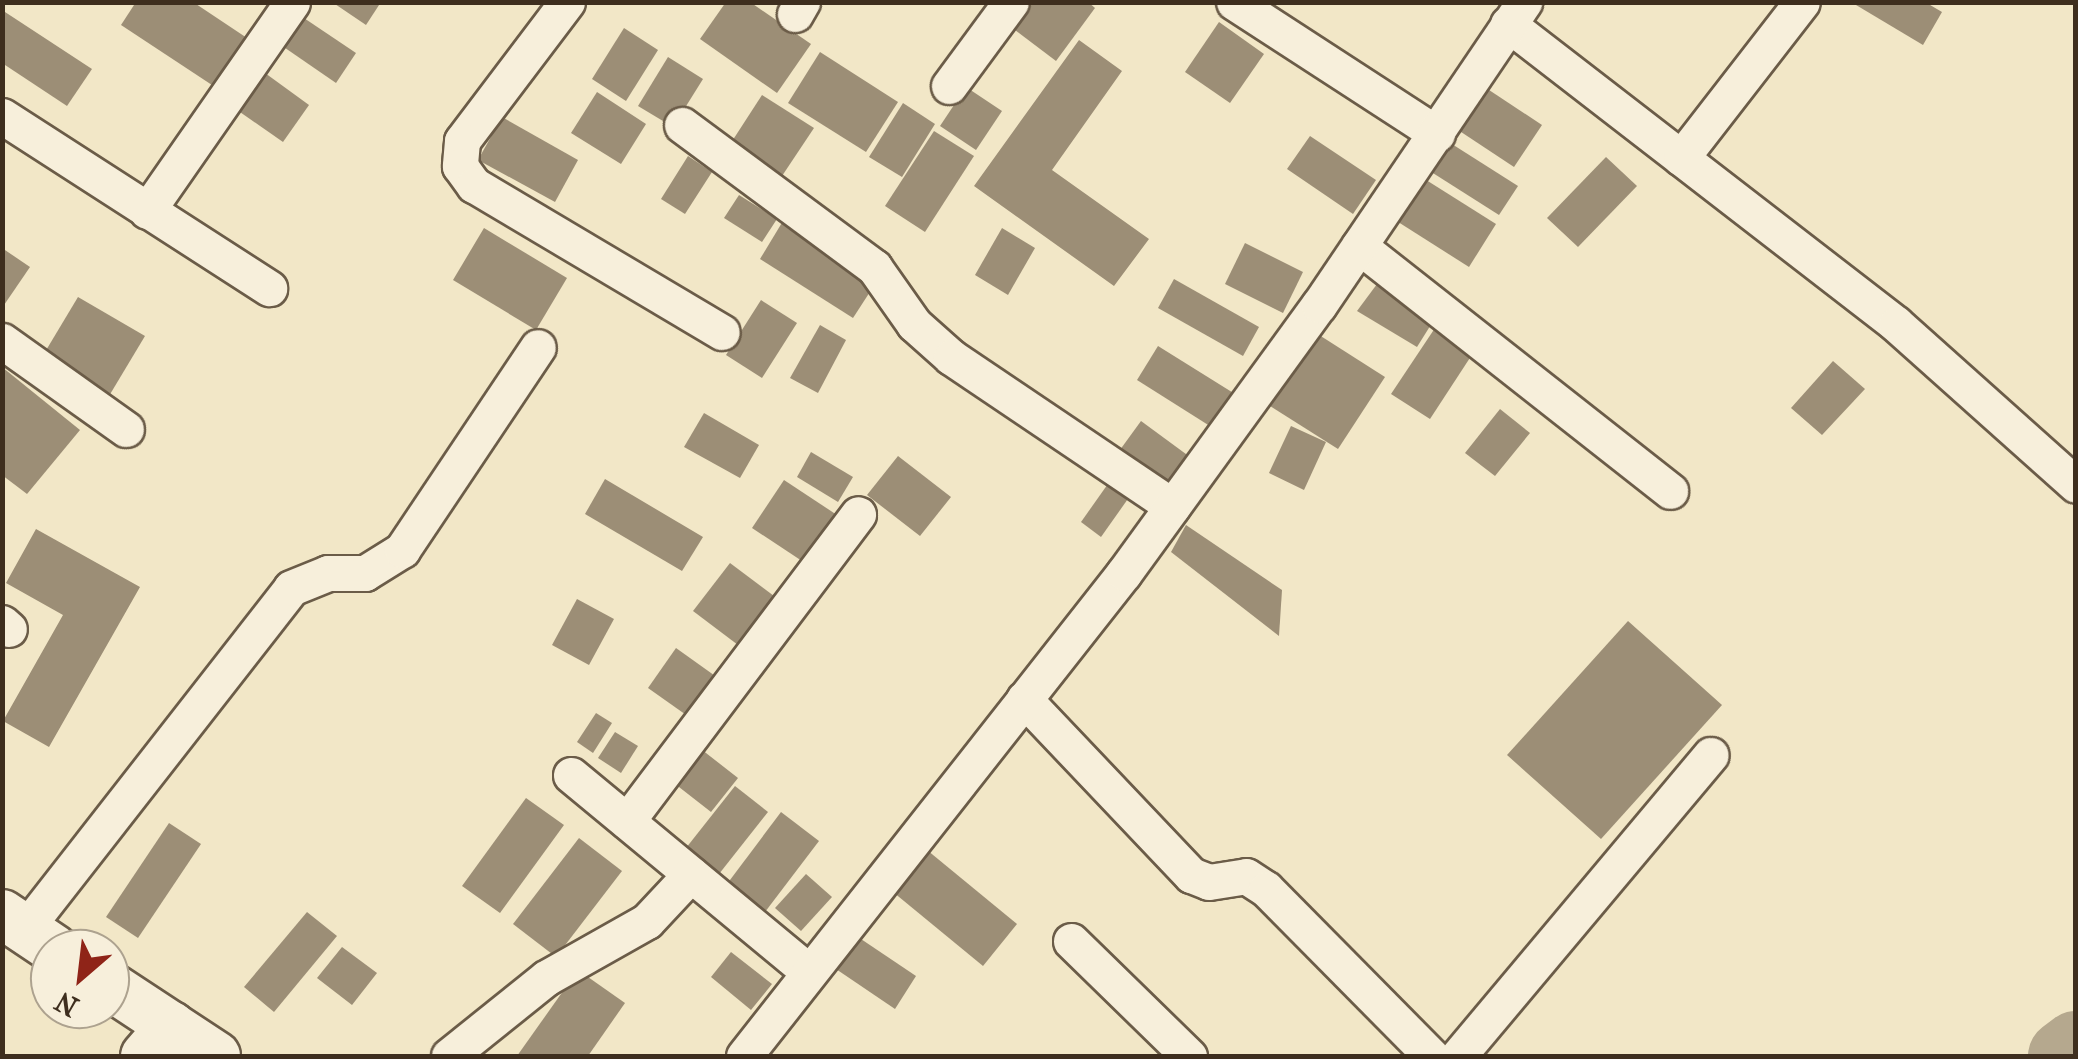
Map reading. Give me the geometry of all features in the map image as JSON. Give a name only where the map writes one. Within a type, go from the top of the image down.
[{"type":"main road","points":[[130,1009],[158,1042],[216,1056]]},
{"type":"street","points":[[147,211],[292,2]]},
{"type":"street","points":[[567,2],[462,142],[460,166],[474,184],[722,332]]},
{"type":"street","points":[[949,86],[1010,2]]},
{"type":"street","points":[[1234,2],[1437,134]]},
{"type":"street","points":[[1681,158],[1802,2]]},
{"type":"street","points":[[744,1056],[1172,506],[1359,246],[1516,13],[1681,158],[1896,324],[2076,485]]},
{"type":"street","points":[[2,116],[268,288]]},
{"type":"street","points":[[682,125],[874,267],[914,324],[950,357],[1172,506]]},
{"type":"street","points":[[1359,246],[1670,491]]},
{"type":"street","points":[[2,341],[126,428]]},
{"type":"street","points":[[27,931],[291,588],[328,573],[365,572],[402,550],[538,347]]},
{"type":"street","points":[[627,821],[858,514]]},
{"type":"street","points":[[1024,699],[1190,876],[1210,882],[1246,876],[1266,889],[1430,1056]]},
{"type":"street","points":[[1458,1056],[1711,754]]},
{"type":"street","points":[[571,774],[809,972]]},
{"type":"street","points":[[449,1056],[546,978],[647,921],[691,874]]},
{"type":"street","points":[[1070,941],[1189,1056]]},
{"type":"building","points":[[136,2],[193,2],[247,38],[215,87],[121,25]]},
{"type":"building","points":[[332,2],[381,2],[366,25]]},
{"type":"building","points":[[726,2],[750,2],[811,44],[777,93],[700,39]]},
{"type":"building","points":[[1029,2],[1088,2],[1095,8],[1056,61],[1011,27]]},
{"type":"building","points":[[1851,2],[1925,2],[1942,12],[1923,45]]},
{"type":"building","points":[[5,12],[92,69],[67,106],[2,63]]},
{"type":"building","points":[[295,12],[356,53],[336,83],[275,41]]},
{"type":"building","points":[[1219,22],[1264,54],[1230,103],[1185,72]]},
{"type":"building","points":[[624,28],[658,50],[626,101],[592,79]]},
{"type":"building","points":[[1079,40],[1122,71],[1052,170],[1149,239],[1114,286],[974,186]]},
{"type":"building","points":[[820,52],[898,102],[866,152],[788,103]]},
{"type":"building","points":[[668,57],[703,79],[673,127],[638,106]]},
{"type":"building","points":[[254,65],[309,105],[283,142],[227,103]]},
{"type":"building","points":[[1477,82],[1542,125],[1514,167],[1449,124]]},
{"type":"building","points":[[966,87],[1002,111],[976,150],[940,126]]},
{"type":"building","points":[[597,92],[646,124],[621,164],[571,133]]},
{"type":"building","points":[[762,95],[814,128],[778,182],[727,149]]},
{"type":"building","points":[[903,103],[935,124],[902,177],[869,157]]},
{"type":"building","points":[[502,117],[578,160],[555,202],[478,160]]},
{"type":"building","points":[[934,131],[974,156],[925,232],[885,206]]},
{"type":"building","points":[[1310,136],[1376,180],[1353,214],[1287,169]]},
{"type":"building","points":[[1444,139],[1518,186],[1499,215],[1425,168]]},
{"type":"building","points":[[688,156],[712,172],[685,214],[661,199]]},
{"type":"building","points":[[1606,157],[1637,186],[1578,247],[1547,218]]},
{"type":"building","points":[[1423,178],[1496,224],[1469,267],[1395,220]]},
{"type":"building","points":[[739,195],[777,219],[762,242],[724,218]]},
{"type":"building","points":[[783,221],[877,281],[853,318],[760,259]]},
{"type":"building","points":[[484,228],[567,278],[536,330],[453,280]]},
{"type":"building","points":[[1002,228],[1035,248],[1008,295],[975,275]]},
{"type":"building","points":[[1245,243],[1303,272],[1283,313],[1225,284]]},
{"type":"building","points":[[2,248],[30,267],[2,308]]},
{"type":"building","points":[[1174,279],[1259,327],[1243,356],[1158,308]]},
{"type":"building","points":[[1380,280],[1437,315],[1417,347],[1357,311]]},
{"type":"building","points":[[78,297],[145,336],[109,396],[42,357]]},
{"type":"building","points":[[761,300],[797,323],[762,378],[726,355]]},
{"type":"building","points":[[1441,319],[1479,344],[1430,419],[1391,394]]},
{"type":"building","points":[[820,325],[846,340],[818,393],[790,378]]},
{"type":"building","points":[[1316,333],[1385,377],[1338,449],[1270,406]]},
{"type":"building","points":[[1158,346],[1235,394],[1213,428],[1137,380]]},
{"type":"building","points":[[1833,361],[1865,389],[1822,435],[1791,408]]},
{"type":"building","points":[[2,367],[80,430],[27,494],[2,475]]},
{"type":"building","points":[[1500,409],[1530,433],[1495,476],[1465,453]]},
{"type":"building","points":[[704,413],[759,445],[740,478],[684,447]]},
{"type":"building","points":[[1141,421],[1190,457],[1165,489],[1117,454]]},
{"type":"building","points":[[1291,426],[1326,442],[1304,490],[1269,473]]},
{"type":"building","points":[[811,452],[853,477],[838,502],[797,477]]},
{"type":"building","points":[[898,456],[951,497],[920,536],[867,495]]},
{"type":"building","points":[[605,479],[703,537],[682,571],[585,514]]},
{"type":"building","points":[[784,480],[837,515],[805,563],[752,528]]},
{"type":"building","points":[[1110,481],[1130,496],[1101,537],[1081,522]]},
{"type":"building","points":[[1186,525],[1282,590],[1279,636],[1171,552]]},
{"type":"building","points":[[36,529],[140,587],[49,747],[3,721],[63,615],[6,583]]},
{"type":"building","points":[[730,563],[778,599],[742,648],[693,611]]},
{"type":"building","points":[[577,599],[614,619],[589,665],[552,645]]},
{"type":"building","points":[[1628,621],[1722,705],[1601,839],[1507,755]]},
{"type":"building","points":[[676,648],[718,678],[689,717],[648,688]]},
{"type":"building","points":[[596,713],[612,723],[593,753],[577,742]]},
{"type":"building","points":[[615,732],[638,746],[621,773],[598,758]]},
{"type":"building","points":[[697,746],[738,778],[711,812],[670,780]]},
{"type":"building","points":[[735,786],[768,812],[719,874],[686,848]]},
{"type":"building","points":[[526,798],[564,825],[500,913],[462,886]]},
{"type":"building","points":[[781,812],[819,841],[765,912],[727,884]]},
{"type":"building","points":[[169,823],[201,844],[138,938],[130,929],[106,917]]},
{"type":"building","points":[[579,838],[622,871],[556,957],[513,924]]},
{"type":"building","points":[[927,850],[1017,924],[983,966],[893,892]]},
{"type":"building","points":[[806,874],[832,897],[801,931],[775,908]]},
{"type":"building","points":[[307,912],[337,936],[274,1012],[244,987]]},
{"type":"building","points":[[855,935],[916,976],[895,1009],[833,967]]},
{"type":"building","points":[[342,947],[377,973],[352,1005],[317,978]]},
{"type":"building","points":[[731,952],[772,984],[751,1010],[711,977]]},
{"type":"building","points":[[578,970],[625,1003],[588,1056],[517,1056]]},
{"type":"waterway","points":[[2064,1056],[2076,1047]]}]
